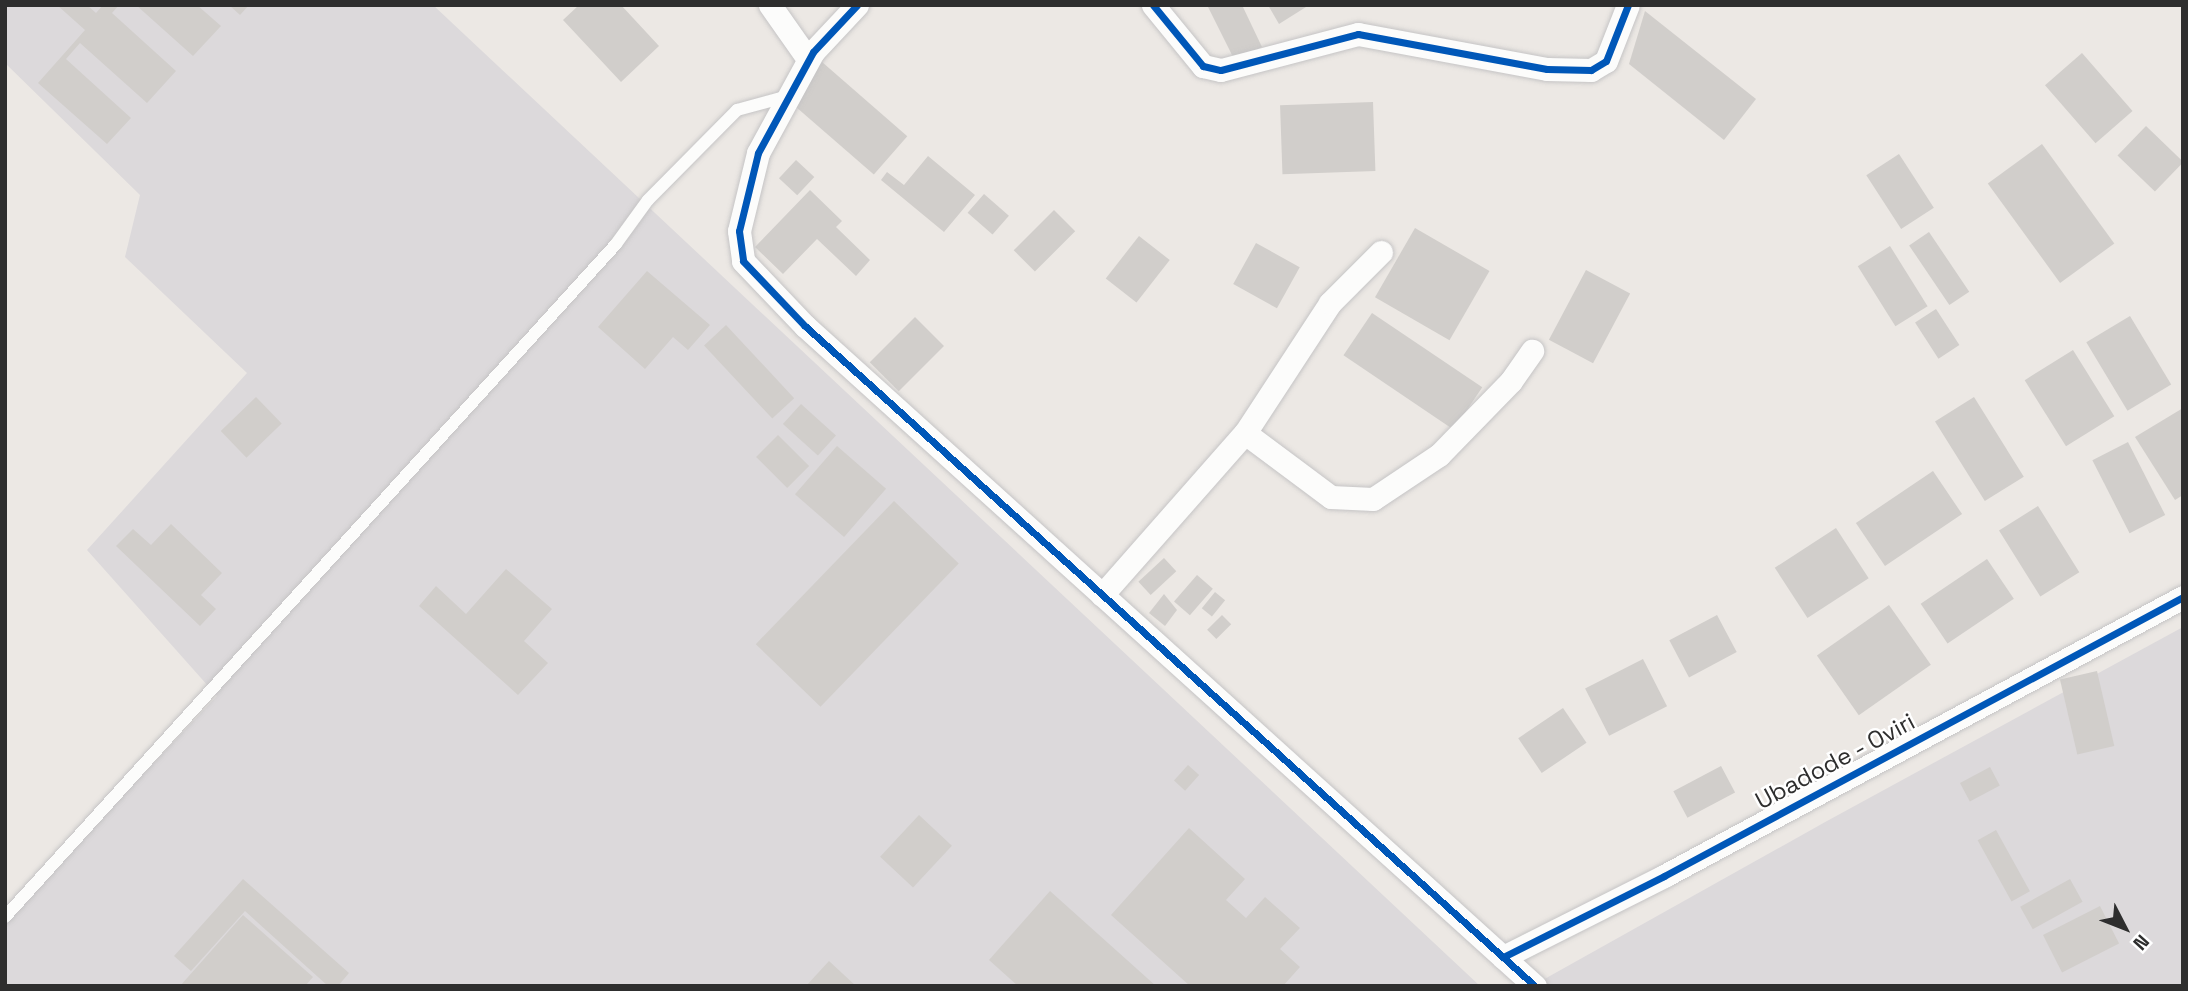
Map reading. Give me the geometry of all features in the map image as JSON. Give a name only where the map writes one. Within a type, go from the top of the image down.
[{"type":"street","points":[[769,5],[808,59]]},
{"type":"street","points":[[857,5],[808,59],[785,97],[758,153],[739,231],[743,261],[814,335],[1535,986]]},
{"type":"street","points":[[1153,5],[1203,66],[1221,70],[1358,34],[1547,69],[1591,70],[1606,61],[1628,5]]},
{"type":"street","points":[[1102,595],[1245,433],[1331,303],[1381,252]]},
{"type":"street","points":[[1245,433],[1331,496],[1373,499],[1439,455],[1511,381],[1532,351]]},
{"type":"street","name":"Ubadode - Oviri","points":[[1503,957],[1664,876],[2183,597]]},
{"type":"lane","points":[[5,916],[616,244],[648,200],[737,110],[785,97]]},
{"type":"shaded area","points":[[5,5],[433,5],[1480,986],[5,986],[5,921],[217,696],[87,550],[247,373],[125,257],[140,195],[5,63]]},
{"type":"shaded area","points":[[2183,627],[2183,986],[1532,986],[1827,821]]},
{"type":"building","points":[[57,5],[87,5],[96,13],[103,5],[119,5],[112,13],[176,71],[147,103],[80,43],[66,59],[131,118],[107,144],[38,83],[85,30]]},
{"type":"building","points":[[136,5],[197,5],[221,26],[193,56]]},
{"type":"building","points":[[229,5],[249,5],[240,15]]},
{"type":"building","points":[[579,5],[621,5],[659,46],[621,82],[563,20]]},
{"type":"building","points":[[1207,5],[1242,5],[1262,47],[1235,61]]},
{"type":"building","points":[[1268,5],[1304,5],[1306,7],[1279,24]]},
{"type":"building","points":[[1645,11],[1756,99],[1724,140],[1629,64]]},
{"type":"building","points":[[2082,53],[2133,111],[2096,143],[2045,85]]},
{"type":"building","points":[[822,62],[907,136],[874,175],[789,100]]},
{"type":"building","points":[[1373,102],[1375,171],[1282,174],[1280,105]]},
{"type":"building","points":[[2146,126],[2183,162],[2155,192],[2118,155]]},
{"type":"building","points":[[2042,144],[2114,244],[2060,283],[1988,183]]},
{"type":"building","points":[[1899,154],[1934,208],[1901,229],[1866,175]]},
{"type":"building","points":[[928,156],[975,195],[944,232],[881,180],[887,172],[904,185]]},
{"type":"building","points":[[796,160],[814,177],[797,195],[779,178]]},
{"type":"building","points":[[810,190],[842,221],[836,227],[870,260],[856,276],[817,239],[783,274],[755,247]]},
{"type":"building","points":[[984,194],[1009,216],[993,235],[968,213]]},
{"type":"building","points":[[1054,210],[1075,231],[1035,272],[1014,250]]},
{"type":"building","points":[[1415,228],[1489,271],[1449,340],[1375,297]]},
{"type":"building","points":[[1929,232],[1969,292],[1949,305],[1909,245]]},
{"type":"building","points":[[1139,236],[1170,260],[1136,303],[1106,279]]},
{"type":"building","points":[[1256,243],[1300,267],[1277,308],[1233,284]]},
{"type":"building","points":[[1890,246],[1928,306],[1895,326],[1858,266]]},
{"type":"building","points":[[1586,270],[1630,293],[1593,363],[1549,340]]},
{"type":"building","points":[[647,271],[710,325],[688,350],[673,337],[645,369],[598,327]]},
{"type":"building","points":[[1936,309],[1959,345],[1938,359],[1915,323]]},
{"type":"building","points":[[1372,313],[1482,387],[1454,430],[1343,355]]},
{"type":"building","points":[[2130,316],[2171,385],[2127,411],[2086,342]]},
{"type":"building","points":[[915,317],[944,346],[899,391],[870,362]]},
{"type":"building","points":[[726,325],[794,398],[772,419],[704,345]]},
{"type":"building","points":[[2073,350],[2114,416],[2066,446],[2025,380]]},
{"type":"building","points":[[256,397],[282,424],[246,458],[221,431]]},
{"type":"building","points":[[1974,397],[2024,477],[1985,501],[1935,421]]},
{"type":"building","points":[[801,404],[836,435],[818,456],[783,424]]},
{"type":"building","points":[[2183,408],[2183,495],[2175,500],[2135,437]]},
{"type":"building","points":[[778,435],[809,466],[787,488],[756,457]]},
{"type":"building","points":[[2128,442],[2165,515],[2130,533],[2092,460]]},
{"type":"building","points":[[837,446],[886,489],[844,537],[795,494]]},
{"type":"building","points":[[1933,471],[1962,514],[1885,566],[1856,523]]},
{"type":"building","points":[[894,501],[959,564],[821,707],[756,644]]},
{"type":"building","points":[[2038,506],[2079,572],[2040,597],[1999,530]]},
{"type":"building","points":[[171,524],[222,573],[201,595],[216,609],[200,626],[116,546],[133,529],[151,545]]},
{"type":"building","points":[[1836,528],[1869,578],[1807,618],[1775,568]]},
{"type":"building","points":[[1164,558],[1176,571],[1151,595],[1138,582]]},
{"type":"building","points":[[1987,559],[2014,599],[1948,644],[1921,604]]},
{"type":"building","points":[[506,569],[552,609],[524,641],[548,663],[518,695],[419,606],[436,586],[466,614]]},
{"type":"building","points":[[1197,575],[1213,589],[1190,615],[1174,601]]},
{"type":"building","points":[[1215,592],[1225,600],[1212,617],[1202,608]]},
{"type":"building","points":[[1164,594],[1177,610],[1165,626],[1149,613]]},
{"type":"building","points":[[1889,605],[1931,665],[1859,715],[1817,655]]},
{"type":"building","points":[[1222,615],[1231,624],[1216,639],[1207,630]]},
{"type":"building","points":[[1717,615],[1737,652],[1689,677],[1669,640]]},
{"type":"building","points":[[1643,659],[1667,706],[1609,736],[1585,689]]},
{"type":"building","points":[[2097,671],[2114,746],[2077,755],[2060,680]]},
{"type":"building","points":[[1563,708],[1586,743],[1542,773],[1518,738]]},
{"type":"building","points":[[1188,765],[1199,775],[1185,791],[1174,781]]},
{"type":"building","points":[[1721,766],[1735,792],[1687,818],[1673,791]]},
{"type":"building","points":[[1990,767],[2000,786],[1970,802],[1960,783]]},
{"type":"building","points":[[919,815],[952,846],[913,887],[880,857]]},
{"type":"building","points":[[1189,828],[1245,879],[1226,900],[1246,918],[1265,897],[1300,928],[1280,949],[1300,967],[1283,986],[1190,986],[1111,915]]},
{"type":"building","points":[[1996,830],[2030,891],[2012,901],[1978,840]]},
{"type":"building","points":[[243,879],[349,973],[338,986],[328,986],[245,911],[191,971],[174,956]]},
{"type":"building","points":[[2070,879],[2083,902],[2033,929],[2020,907]]},
{"type":"building","points":[[1050,891],[1156,986],[1018,986],[989,960]]},
{"type":"building","points":[[2100,906],[2119,943],[2062,972],[2043,935]]},
{"type":"building","points":[[243,915],[313,977],[305,986],[180,986]]},
{"type":"building","points":[[829,961],[856,986],[806,986]]},
{"type":"cycle path","points":[[857,5],[813,52],[758,153],[739,231],[743,261],[805,326],[1535,986]]},
{"type":"cycle path","points":[[1153,5],[1203,66],[1221,70],[1358,34],[1547,69],[1591,70],[1606,61],[1628,5]]},
{"type":"cycle path","points":[[1503,957],[1664,876],[2183,597]]}]
